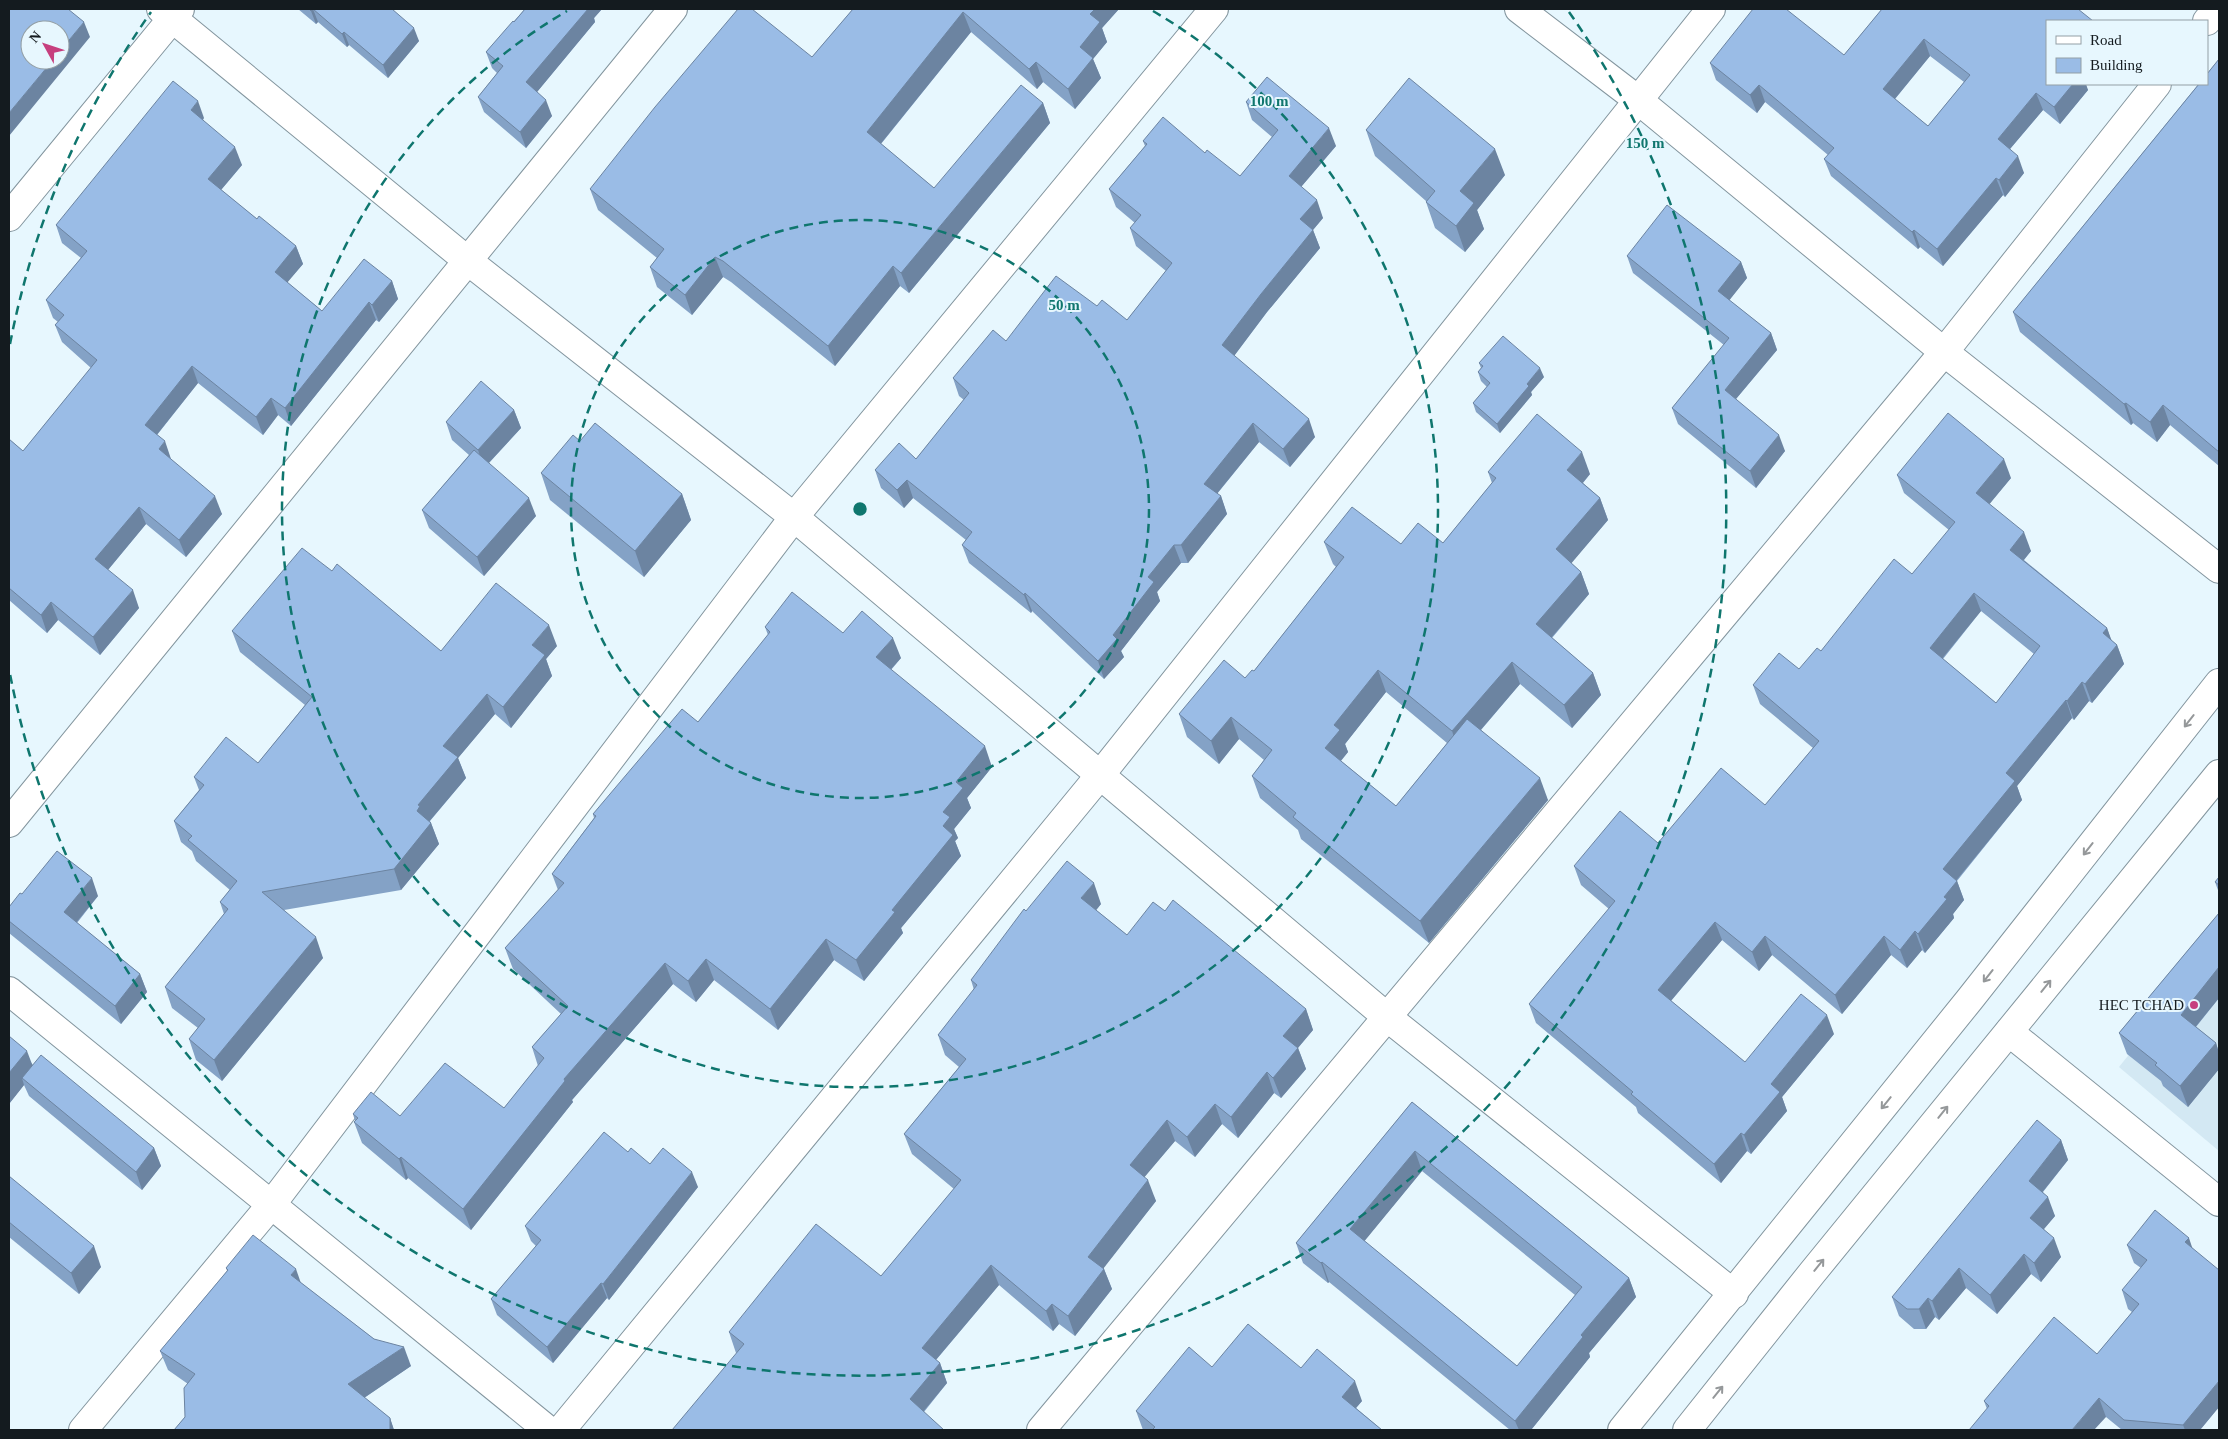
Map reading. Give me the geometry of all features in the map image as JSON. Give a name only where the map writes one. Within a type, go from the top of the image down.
[{"type":"street","points":[[9,823],[673,9]]},
{"type":"street","points":[[84,1430],[271,1205],[794,517],[1214,9]]},
{"type":"street","points":[[1519,9],[1638,100],[1944,352],[2219,569]]},
{"type":"street","points":[[561,1430],[1101,774],[1711,9]]},
{"type":"street","points":[[2208,21],[2217,9]]},
{"type":"street","points":[[9,217],[171,12],[468,261],[794,517],[1387,1017],[1734,1294]]},
{"type":"street","points":[[1041,1430],[1944,352],[2156,85]]},
{"type":"street","points":[[1622,1430],[1734,1294],[2219,683]]},
{"type":"street","points":[[1687,1430],[2219,774]]},
{"type":"street","points":[[9,990],[548,1430]]},
{"type":"street","points":[[2009,1032],[2219,1202]]},
{"type":"shaded area","name":"HEC TCHAD","points":[[2219,943],[2219,1151],[2119,1067]]},
{"type":"building","points":[[9,9],[68,9],[84,22],[70,39],[70,20],[20,20],[20,70],[45,70],[9,113]]},
{"type":"building","points":[[313,9],[392,9],[414,28],[383,65]]},
{"type":"building","points":[[525,9],[588,9],[526,82],[546,100],[520,132],[478,97],[503,66],[486,52]]},
{"type":"building","points":[[738,9],[752,9],[812,57],[853,9],[1095,9],[1090,14],[1100,22],[1080,47],[1093,58],[1068,89],[1036,62],[1029,69],[963,12],[867,132],[934,188],[1021,85],[1043,103],[901,273],[893,266],[828,346],[723,261],[715,257],[685,295],[650,267],[664,249],[590,189],[655,107]]},
{"type":"building","points":[[1753,9],[1786,9],[1844,55],[1882,9],[2078,9],[2092,20],[2046,20],[2046,85],[2072,85],[2054,107],[2036,93],[1998,139],[2018,156],[1999,180],[1996,178],[1937,249],[1914,230],[1912,232],[1824,159],[1834,148],[1759,85],[1750,95],[1710,63]],"holes":[[[1924,39],[1970,75],[1928,126],[1883,89]]]},
{"type":"building","points":[[2219,59],[2219,452],[2163,405],[2150,422],[2126,403],[2124,404],[2013,312],[2198,85],[2208,85],[2208,73]]},
{"type":"building","points":[[1267,77],[1329,128],[1289,176],[1317,200],[1300,219],[1313,230],[1222,345],[1309,419],[1283,449],[1253,423],[1204,484],[1221,496],[1181,545],[1174,545],[1148,577],[1154,582],[1113,635],[1117,639],[1098,661],[1025,593],[1024,595],[962,545],[972,532],[907,480],[897,490],[875,470],[899,443],[916,459],[969,393],[953,378],[993,330],[1006,341],[1056,276],[1097,306],[1102,300],[1127,320],[1172,263],[1130,228],[1141,215],[1109,189],[1147,144],[1143,141],[1163,117],[1205,153],[1207,150],[1240,176],[1278,130],[1246,102]]},
{"type":"building","points":[[1409,78],[1495,149],[1460,191],[1474,203],[1456,226],[1426,202],[1435,191],[1366,130]]},
{"type":"building","points":[[173,81],[198,101],[191,110],[235,147],[208,179],[257,219],[259,216],[296,246],[275,272],[322,311],[364,259],[392,281],[372,305],[369,302],[285,408],[271,398],[256,417],[192,366],[145,425],[165,441],[159,449],[215,496],[179,540],[139,507],[95,559],[133,590],[93,637],[51,602],[41,615],[9,588],[9,439],[23,451],[97,360],[55,325],[64,315],[46,300],[87,251],[56,225]]},
{"type":"building","points":[[1667,205],[1741,262],[1718,291],[1771,333],[1725,390],[1779,435],[1750,471],[1672,408],[1729,338],[1627,256]]},
{"type":"building","points":[[1503,336],[1540,368],[1527,384],[1529,386],[1497,424],[1473,403],[1490,383],[1478,372],[1483,366],[1479,363]]},
{"type":"building","points":[[481,381],[514,410],[478,450],[446,422]]},
{"type":"building","points":[[1948,413],[2004,459],[1976,493],[2024,532],[2010,550],[2107,628],[2103,633],[2117,645],[2085,684],[2082,682],[2066,700],[2006,773],[2015,781],[1943,869],[1957,881],[1944,897],[1947,899],[1918,934],[1915,931],[1900,950],[1884,936],[1835,995],[1765,936],[1752,952],[1715,922],[1658,990],[1745,1062],[1801,994],[1827,1015],[1771,1084],[1780,1092],[1744,1135],[1741,1133],[1714,1164],[1529,1004],[1615,901],[1574,866],[1620,811],[1658,843],[1721,768],[1765,805],[1819,741],[1753,685],[1779,653],[1799,669],[1817,648],[1821,651],[1894,559],[1912,574],[1955,522],[1897,475]],"holes":[[[1974,593],[2040,646],[1996,703],[1930,648]]]},
{"type":"building","points":[[1537,414],[1582,452],[1567,470],[1600,498],[1556,549],[1581,572],[1536,624],[1593,673],[1564,705],[1512,662],[1452,731],[1378,670],[1334,725],[1340,730],[1325,748],[1396,806],[1467,719],[1540,778],[1420,921],[1293,817],[1296,813],[1252,776],[1272,750],[1231,717],[1211,741],[1179,714],[1224,660],[1245,678],[1252,670],[1254,671],[1344,557],[1324,542],[1352,507],[1401,544],[1418,523],[1443,543],[1496,478],[1488,472]]},
{"type":"building","points":[[595,423],[682,494],[635,551],[541,473],[573,435],[580,441]]},
{"type":"building","points":[[474,450],[529,498],[477,557],[422,510]]},
{"type":"building","points":[[302,548],[332,571],[337,564],[441,651],[496,583],[549,625],[532,645],[545,655],[503,707],[487,694],[443,746],[458,757],[418,805],[420,806],[417,811],[431,823],[394,869],[262,892],[316,937],[214,1060],[189,1039],[205,1019],[165,987],[228,909],[220,902],[237,881],[188,840],[192,836],[174,821],[204,785],[194,777],[226,737],[258,763],[312,697],[232,631]]},
{"type":"building","points":[[792,592],[843,633],[862,611],[893,638],[876,657],[985,746],[956,782],[963,788],[943,812],[950,817],[943,826],[953,835],[892,910],[895,912],[856,960],[826,939],[770,1009],[706,959],[688,981],[665,963],[564,1079],[565,1081],[463,1209],[401,1157],[399,1159],[354,1122],[358,1118],[353,1114],[371,1092],[400,1116],[445,1063],[504,1108],[544,1058],[532,1047],[568,1006],[505,948],[564,883],[552,874],[596,816],[593,814],[682,709],[698,722],[770,632],[765,627]]},
{"type":"building","points":[[57,851],[92,878],[64,912],[140,974],[115,1006],[9,921],[9,907]]},
{"type":"building","points":[[1067,861],[1094,883],[1081,898],[1127,935],[1153,902],[1165,911],[1173,900],[1306,1009],[1283,1036],[1298,1048],[1273,1078],[1267,1072],[1231,1117],[1215,1104],[1187,1137],[1167,1120],[1130,1165],[1148,1180],[1088,1257],[1104,1269],[1068,1316],[1052,1304],[1046,1311],[991,1265],[922,1348],[940,1363],[910,1399],[944,1430],[672,1430],[744,1344],[729,1332],[816,1224],[881,1276],[961,1180],[904,1134],[966,1059],[938,1035],[977,985],[971,980],[1024,909],[1026,911]]},
{"type":"building","points":[[2219,877],[2219,885],[2215,882]]},
{"type":"building","points":[[2219,913],[2219,967],[2181,1015],[2216,1043],[2180,1086],[2155,1065],[2157,1063],[2119,1033]]},
{"type":"building","points":[[9,1036],[27,1051],[9,1073]]},
{"type":"building","points":[[41,1055],[154,1148],[136,1172],[22,1078]]},
{"type":"building","points":[[1412,1102],[1629,1278],[1581,1335],[1583,1337],[1515,1421],[1322,1262],[1296,1243]],"holes":[[[1415,1151],[1582,1287],[1517,1366],[1350,1229]]]},
{"type":"building","points":[[2037,1120],[2061,1140],[2029,1181],[2048,1197],[2030,1218],[2054,1238],[2034,1263],[2024,1254],[1990,1295],[1959,1268],[1932,1301],[1928,1298],[1919,1309],[1907,1309],[1892,1297]]},
{"type":"building","points":[[604,1132],[628,1152],[631,1148],[650,1164],[663,1148],[692,1172],[603,1284],[601,1283],[547,1347],[491,1299],[541,1240],[525,1226]]},
{"type":"building","points":[[9,1176],[94,1246],[71,1273],[9,1222]]},
{"type":"building","points":[[2155,1210],[2189,1238],[2185,1242],[2219,1270],[2219,1381],[2183,1425],[2124,1420],[2099,1398],[2072,1430],[1969,1430],[1989,1406],[1984,1401],[2054,1317],[2097,1354],[2139,1304],[2122,1290],[2147,1260],[2127,1245]]},
{"type":"building","points":[[253,1235],[296,1269],[291,1275],[374,1339],[404,1347],[348,1384],[390,1418],[391,1430],[174,1430],[185,1417],[184,1388],[195,1374],[160,1351],[228,1270],[226,1268]]},
{"type":"building","points":[[1248,1324],[1301,1368],[1317,1349],[1355,1381],[1342,1397],[1382,1430],[1152,1430],[1155,1427],[1136,1411],[1189,1347],[1212,1367]]},
{"type":"place","name":"HEC TCHAD","points":[[2194,1005]]}]
